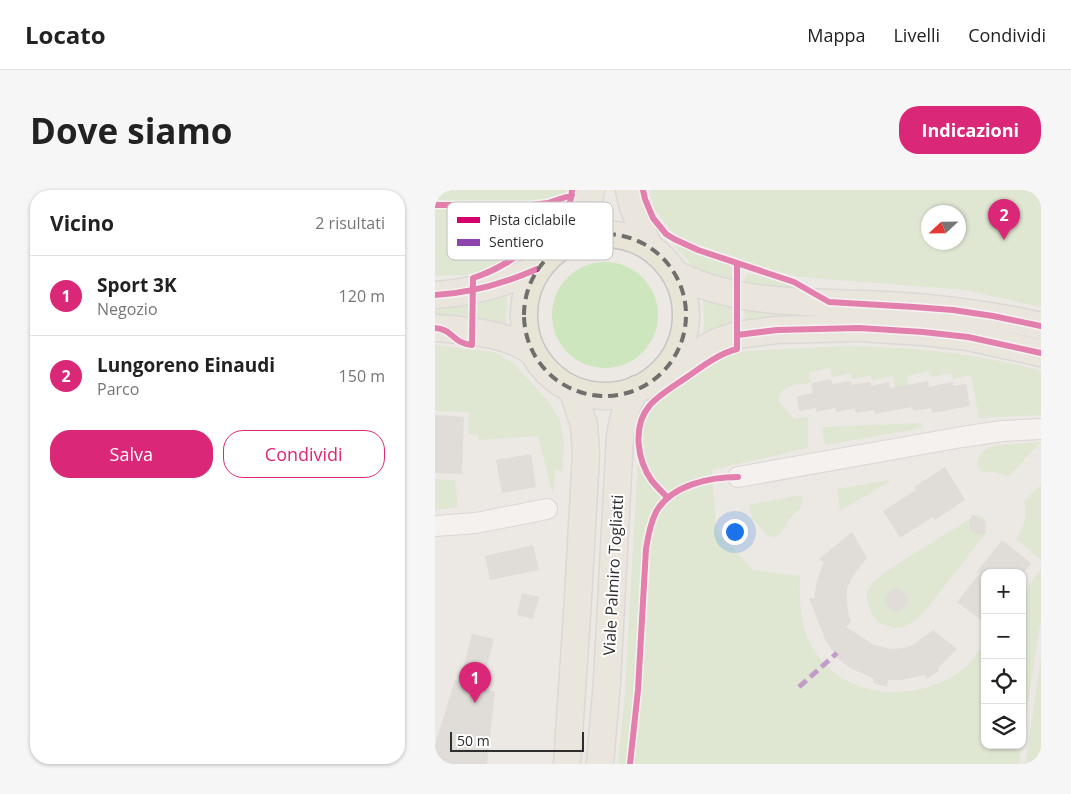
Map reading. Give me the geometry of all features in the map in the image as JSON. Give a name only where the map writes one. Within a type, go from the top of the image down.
[{"type":"main road","points":[[629,190],[633,207],[648,245]]},
{"type":"main road","points":[[613,234],[627,236],[648,245],[658,252],[682,286],[686,301],[687,323],[681,344],[667,369]]},
{"type":"main road","points":[[532,352],[526,335],[524,306],[527,292],[537,269],[545,260]]},
{"type":"main road","points":[[435,295],[492,287],[537,269]]},
{"type":"main road","points":[[674,273],[711,289],[754,298],[943,309],[993,316],[1041,326]]},
{"type":"main road","points":[[435,328],[472,332],[507,339],[523,345],[532,352],[549,375],[571,389],[592,395],[609,396],[624,395],[637,389],[667,369],[723,340],[737,335],[777,330],[859,328],[923,332],[968,337],[1041,353]]},
{"type":"main road","name":"Viale Palmiro Togliatti","points":[[567,764],[586,454],[584,425],[571,389]]},
{"type":"main road","name":"Viale Palmiro Togliatti","points":[[600,764],[607,681],[620,436],[626,408],[637,389]]},
{"type":"street","points":[[738,477],[931,441],[1002,431],[1041,428]]},
{"type":"street","points":[[435,526],[476,523],[547,509]]},
{"type":"highlighted area","points":[[604,233],[627,236],[648,245],[674,273],[686,301],[687,323],[676,356],[659,377],[624,395],[592,395],[561,384],[536,358],[526,335],[524,306],[531,279],[549,255],[581,236]]},
{"type":"green space","points":[[435,190],[567,190],[564,202],[447,202],[447,260],[505,260],[481,272],[464,275],[435,276]]},
{"type":"green space","points":[[649,190],[1041,190],[1041,307],[965,290],[800,277],[772,270],[686,240],[672,232],[654,209]]},
{"type":"green space","points":[[672,244],[729,265],[732,272],[732,283],[698,271]]},
{"type":"green space","points":[[605,262],[625,266],[643,277],[654,295],[658,315],[654,335],[643,353],[625,364],[605,368],[585,364],[567,353],[556,335],[552,315],[556,295],[567,277],[585,266]]},
{"type":"green space","points":[[747,274],[754,274],[798,287],[798,289],[745,285],[743,282]]},
{"type":"green space","points":[[507,295],[506,326],[477,320],[478,304]]},
{"type":"green space","points":[[703,300],[733,306],[734,324],[703,336]]},
{"type":"green space","points":[[469,305],[469,319],[435,317],[435,307]]},
{"type":"green space","points":[[744,309],[972,324],[1041,338],[1041,343],[745,322]]},
{"type":"green space","points":[[435,345],[493,352],[501,355],[515,365],[548,401],[560,421],[564,442],[562,471],[555,470],[553,495],[538,436],[478,440],[478,434],[470,435],[468,433],[468,412],[435,411]]},
{"type":"green space","points":[[845,346],[894,348],[968,355],[1041,371],[1041,415],[979,418],[971,375],[953,379],[952,373],[931,377],[929,371],[907,376],[912,406],[898,409],[893,376],[872,380],[871,376],[852,379],[851,373],[832,377],[830,368],[809,372],[811,383],[786,388],[782,391],[778,400],[794,419],[808,417],[808,448],[712,470],[716,527],[720,534],[753,570],[800,576],[800,603],[805,630],[812,647],[825,664],[840,677],[858,686],[877,691],[898,692],[918,690],[938,684],[957,674],[981,648],[981,749],[1021,749],[1019,764],[618,764],[625,693],[638,461],[640,461],[647,478],[655,490],[658,493],[664,489],[649,469],[645,457],[643,434],[645,422],[650,411],[658,401],[718,360],[745,351]]},
{"type":"green space","points":[[922,423],[922,428],[825,445],[822,427]]},
{"type":"green space","points":[[1041,442],[1009,476],[993,472],[982,472],[977,465],[981,454],[991,446]]},
{"type":"green space","points":[[435,479],[455,480],[458,507],[435,510]]},
{"type":"green space","points":[[889,480],[889,482],[840,511],[837,489]]},
{"type":"green space","points":[[1041,485],[1041,560],[1016,539],[1025,521],[1024,501]]},
{"type":"green space","points":[[801,495],[803,500],[802,506],[789,519],[781,533],[774,538],[768,536],[752,518],[749,505]]},
{"type":"green space","points":[[976,515],[986,521],[986,533],[928,607],[916,620],[904,627],[896,628],[881,624],[872,614],[867,600],[867,593],[874,581],[894,566]]},
{"type":"green space","points":[[1041,569],[1041,619],[1026,714],[1026,614],[1026,590]]},
{"type":"green space","points":[[1041,657],[1041,764],[1025,764],[1027,754]]},
{"type":"building","points":[[831,379],[832,384],[851,381],[851,385],[870,382],[871,386],[889,382],[890,388],[928,381],[929,387],[953,382],[953,386],[966,384],[970,406],[932,413],[931,408],[913,411],[912,407],[875,414],[874,410],[856,413],[855,408],[836,412],[835,408],[816,412],[816,408],[799,411],[797,396],[813,393],[811,383]]},
{"type":"building","points":[[435,415],[464,417],[462,474],[435,473]]},
{"type":"building","points":[[531,454],[536,487],[502,493],[496,460]]},
{"type":"building","points":[[945,467],[965,500],[935,520],[933,517],[900,538],[883,511],[916,490],[914,487]]},
{"type":"building","points":[[972,514],[984,521],[986,533],[977,534],[970,530],[969,525]]},
{"type":"building","points":[[852,532],[867,558],[854,574],[847,588],[847,604],[851,622],[846,627],[874,645],[892,649],[913,645],[933,630],[957,649],[938,668],[939,671],[926,679],[925,675],[901,680],[888,680],[887,687],[873,683],[874,679],[850,668],[837,658],[825,639],[809,598],[814,598],[817,581],[824,562],[819,559]]},
{"type":"building","points":[[1002,540],[1031,563],[1026,570],[981,569],[981,620],[957,602],[980,573],[976,573]]},
{"type":"building","points":[[533,545],[539,570],[490,580],[485,556]]},
{"type":"building","points":[[896,589],[904,592],[907,600],[904,608],[896,611],[888,608],[885,600],[888,592]]},
{"type":"building","points":[[522,593],[539,597],[533,619],[517,615]]},
{"type":"building","points":[[472,634],[494,639],[481,688],[495,692],[487,764],[435,764],[435,745],[455,680],[460,681]]},
{"type":"marked path","points":[[799,687],[837,653]]},
{"type":"cycle path","points":[[569,202],[572,190]]},
{"type":"cycle path","points":[[643,190],[653,218],[666,234],[674,239],[698,250],[794,282],[829,302],[953,310],[1041,326]]},
{"type":"cycle path","points":[[551,202],[572,195]]},
{"type":"cycle path","points":[[435,205],[447,205]]},
{"type":"cycle path","points":[[435,328],[446,331],[460,342],[472,345],[473,278],[511,260]]},
{"type":"cycle path","points":[[668,498],[652,481],[643,463],[639,443],[641,423],[644,413],[650,405],[663,394],[711,361],[737,349],[737,263]]},
{"type":"cycle path","points":[[435,295],[487,287],[537,269]]},
{"type":"cycle path","points":[[737,335],[777,330],[859,328],[968,337],[1041,353]]},
{"type":"cycle path","points":[[630,764],[638,690],[646,549],[652,521],[663,503],[681,489],[704,481],[738,477]]},
{"type":"place","name":"Lungoreno Einaudi","points":[[1004,240]]},
{"type":"place","name":"Sport 3K","points":[[475,703]]}]
